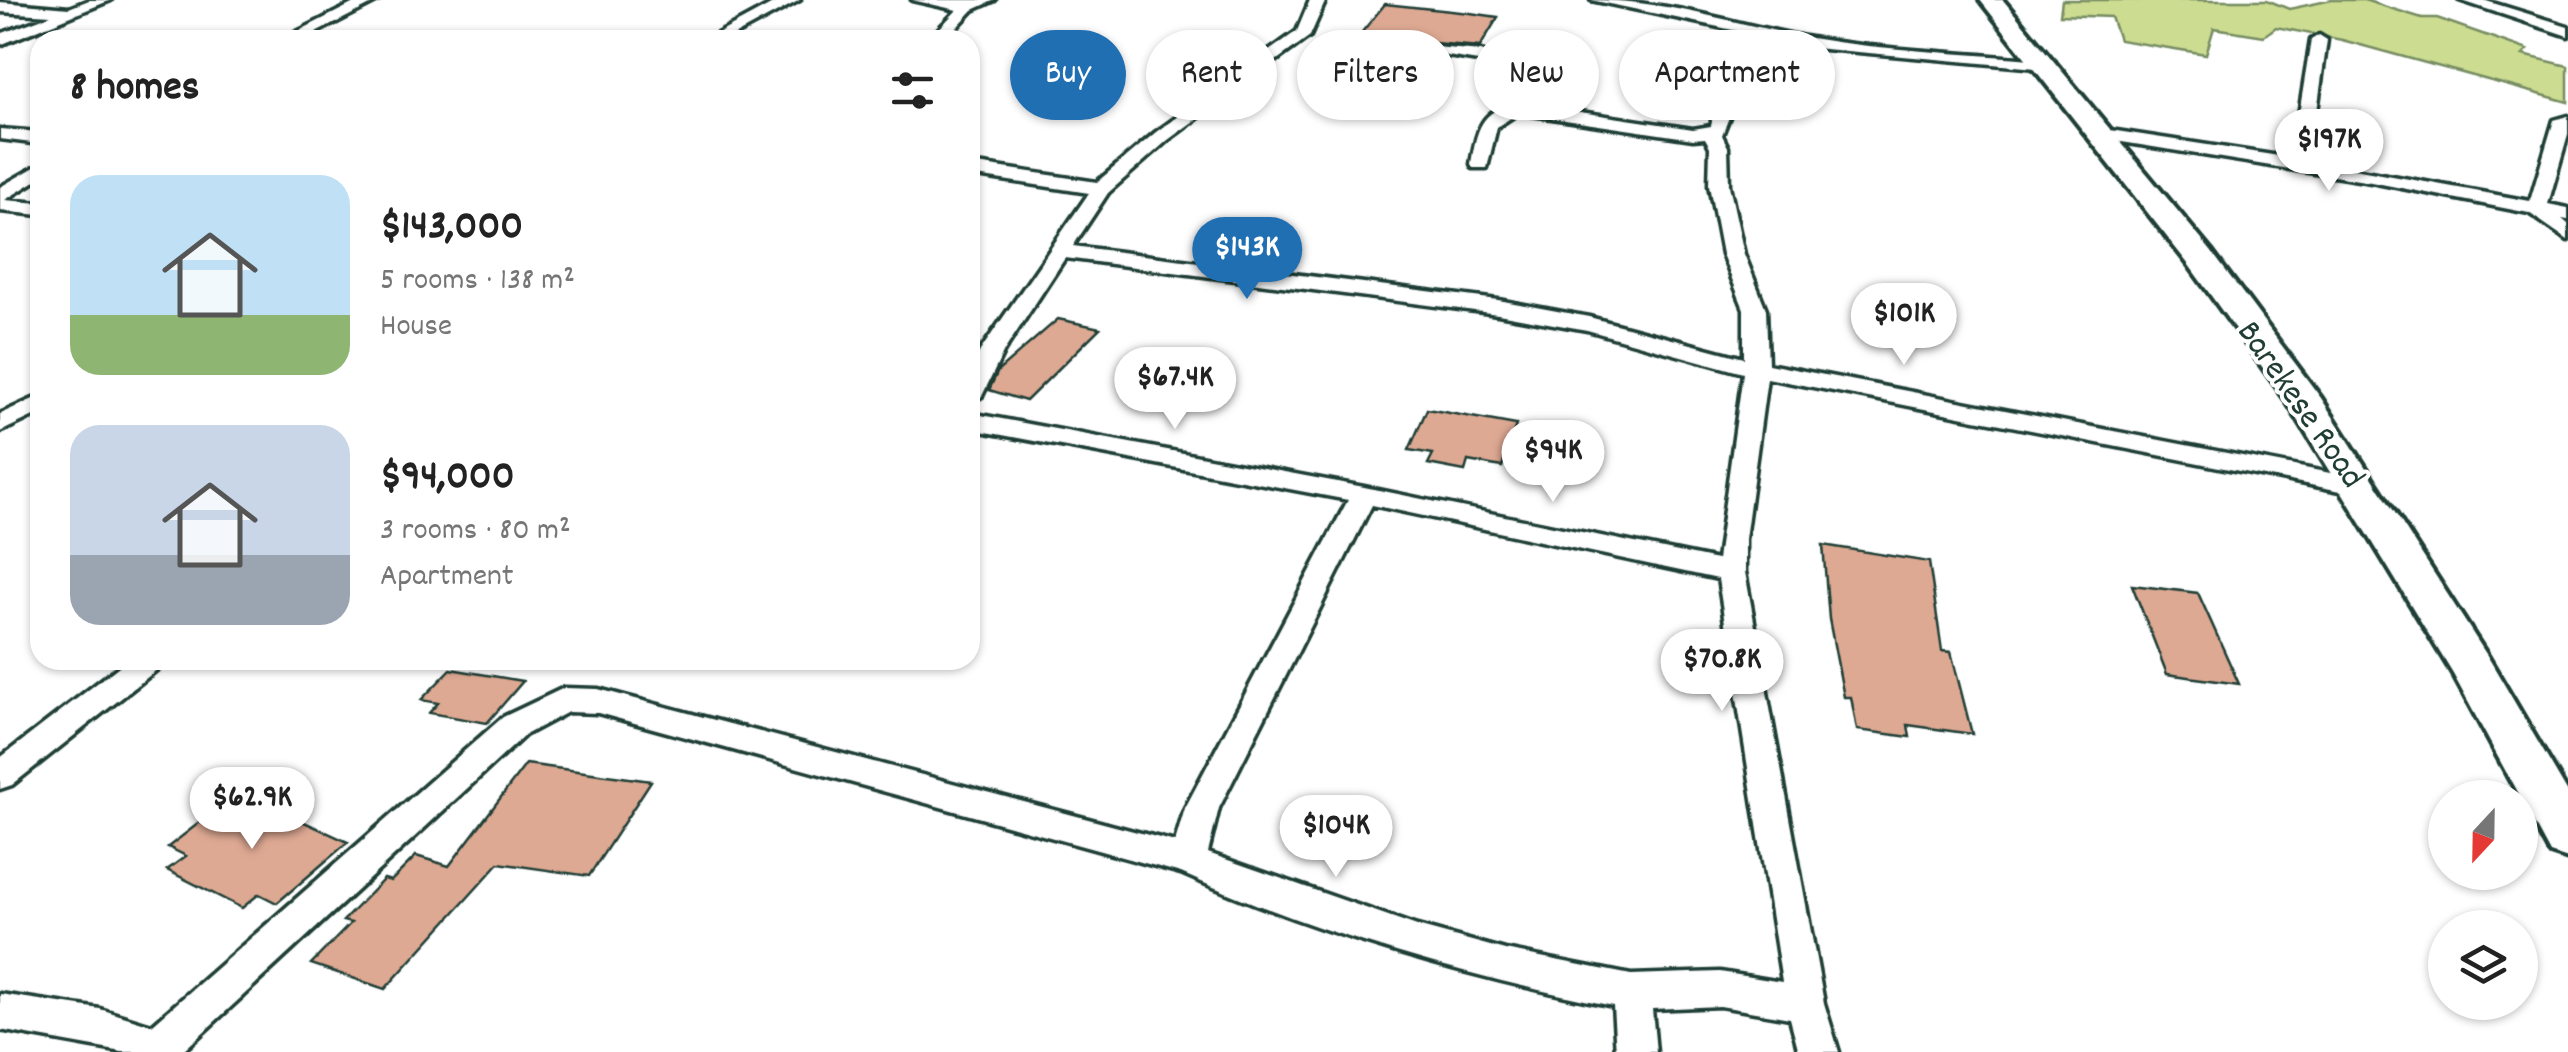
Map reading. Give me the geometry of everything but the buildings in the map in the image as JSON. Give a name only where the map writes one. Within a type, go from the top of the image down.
[{"type":"main road","name":"Barekese Road","points":[[1991,0],[2200,258],[2293,385],[2472,668],[2568,838]]},
{"type":"street","points":[[0,40],[102,0]]},
{"type":"street","points":[[310,30],[372,0]]},
{"type":"street","points":[[734,30],[792,0]]},
{"type":"street","points":[[920,0],[968,8]]},
{"type":"street","points":[[946,30],[968,8],[987,0]]},
{"type":"street","points":[[980,376],[992,351],[1101,190],[1162,136],[1304,33],[1318,0]]},
{"type":"street","points":[[1599,0],[1678,12],[1754,30]]},
{"type":"street","points":[[2467,0],[2568,31]]},
{"type":"street","points":[[0,7],[69,12]]},
{"type":"street","points":[[2300,165],[2319,40]]},
{"type":"street","points":[[1835,45],[2042,65]]},
{"type":"street","points":[[1480,164],[1490,120]]},
{"type":"street","points":[[1598,120],[1692,134],[1712,133],[1721,126],[1721,120]]},
{"type":"street","points":[[2537,209],[2563,120]]},
{"type":"street","points":[[1712,133],[1719,147],[1719,184],[1733,254],[1755,310],[1756,369],[1733,521],[1731,572],[1805,1003],[1820,1052]]},
{"type":"street","points":[[0,134],[30,137]]},
{"type":"street","points":[[2097,134],[2300,165],[2568,214]]},
{"type":"street","points":[[980,171],[1101,190]]},
{"type":"street","points":[[0,195],[30,176]]},
{"type":"street","points":[[0,206],[30,208]]},
{"type":"street","points":[[2537,209],[2568,234]]},
{"type":"street","points":[[1062,251],[1498,307],[1590,324],[1756,369],[2361,487]]},
{"type":"street","points":[[0,424],[30,408]]},
{"type":"street","points":[[980,423],[1364,495],[1731,572]]},
{"type":"street","points":[[1188,860],[1202,808],[1364,495]]},
{"type":"street","points":[[0,776],[135,670]]},
{"type":"street","points":[[0,1012],[100,1027],[160,1049],[514,726],[564,700],[598,701],[1188,860],[1234,880],[1417,942],[1505,967],[1632,992],[1720,988],[1805,1003]]},
{"type":"street","points":[[1632,992],[1636,1052]]},
{"type":"green space","points":[[2062,0],[2267,0],[2289,9],[2332,0],[2364,0],[2422,18],[2437,18],[2528,50],[2523,55],[2568,66],[2568,102],[2342,40],[2276,27],[2264,36],[2214,28],[2206,54],[2119,40],[2111,17],[2060,15]]}]
